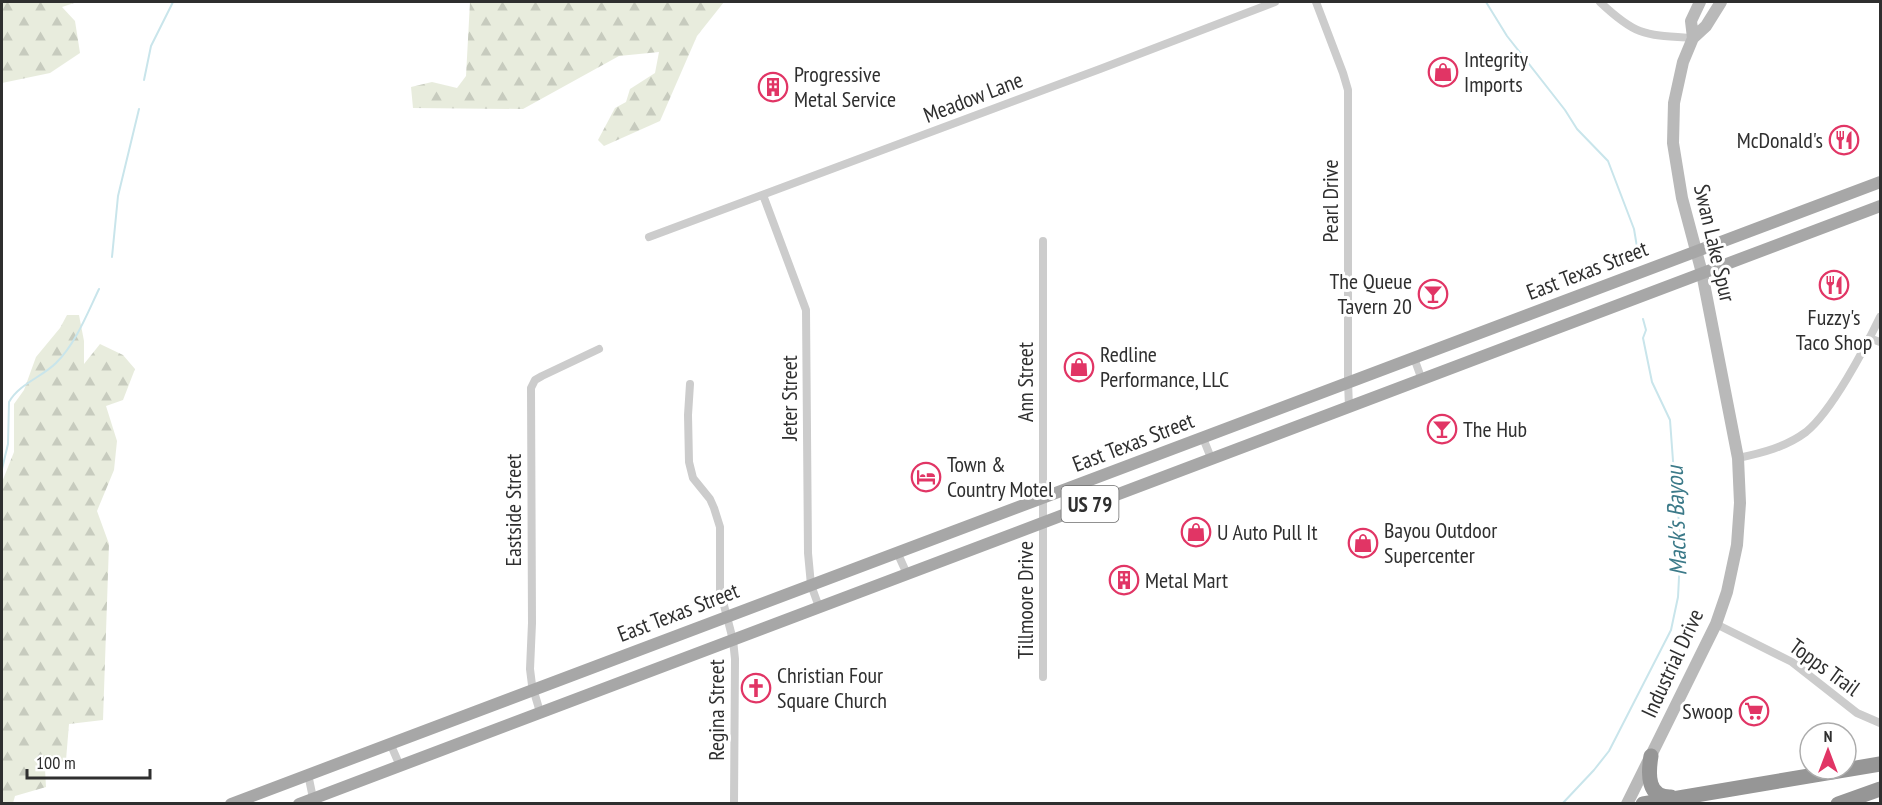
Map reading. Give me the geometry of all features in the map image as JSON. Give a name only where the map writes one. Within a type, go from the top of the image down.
[{"type":"highway","points":[[1651,756],[1650,784],[1654,790],[1658,795],[1666,797],[1683,797]]},
{"type":"highway","points":[[1643,804],[1881,764]]},
{"type":"highway","points":[[1838,804],[1881,789]]},
{"type":"main road","name":"Swan Lake Spur","points":[[1700,2],[1691,21],[1693,38],[1677,82],[1673,123],[1676,165],[1682,198],[1702,273],[1738,458]]},
{"type":"main road","name":"Swan Lake Spur","points":[[1693,38],[1706,26],[1721,2]]},
{"type":"main road","name":"East Texas Street","points":[[231,804],[1881,182]]},
{"type":"main road","name":"East Texas Street","points":[[299,804],[314,801],[540,712],[1881,206]]},
{"type":"main road","name":"Industrial Drive","points":[[1627,804],[1716,624],[1727,592],[1737,545],[1740,503],[1738,458]]},
{"type":"street","name":"Meadow Lane","points":[[649,237],[1275,2]]},
{"type":"street","name":"Pearl Drive","points":[[1316,2],[1348,90],[1349,407]]},
{"type":"street","points":[[1600,2],[1629,27],[1644,34],[1693,38]]},
{"type":"street","name":"Jeter Street","points":[[763,195],[806,310],[808,553],[811,585],[819,607]]},
{"type":"street","name":"Ann Street","points":[[1043,241],[1043,522]]},
{"type":"street","points":[[1738,458],[1779,446],[1816,423],[1842,386],[1879,321]]},
{"type":"street","points":[[1869,338],[1881,342]]},
{"type":"street","name":"Eastside Street","points":[[540,712],[530,669],[532,623],[531,388],[535,380],[599,349]]},
{"type":"street","points":[[1414,358],[1422,380]]},
{"type":"street","name":"Regina Street","points":[[690,384],[689,462],[693,478],[710,499],[720,527],[720,590],[733,640],[736,677],[734,804]]},
{"type":"street","points":[[1203,438],[1211,458]]},
{"type":"street","name":"Tillmoore Drive","points":[[1043,522],[1043,677]]},
{"type":"street","points":[[897,552],[907,574]]},
{"type":"street","name":"Topps Trail","points":[[1716,624],[1792,662],[1857,713],[1881,723]]},
{"type":"street","points":[[390,744],[400,766]]},
{"type":"street","points":[[308,774],[314,801]]},
{"type":"green space","points":[[2,2],[77,2],[62,7],[75,21],[80,53],[50,73],[2,83]]},
{"type":"green space","points":[[470,2],[724,2],[697,36],[660,121],[604,146],[598,140],[615,108],[626,102],[630,89],[655,73],[659,52],[619,56],[523,109],[413,108],[411,87],[432,82],[457,88],[466,76]]},
{"type":"green space","points":[[67,315],[79,315],[84,341],[84,364],[100,344],[123,355],[135,369],[123,400],[106,406],[117,441],[114,470],[97,511],[109,544],[103,720],[69,724],[66,760],[45,769],[46,787],[15,796],[13,803],[2,803],[2,482],[14,452],[14,404],[24,390],[36,357],[60,328]]},
{"type":"waterway","points":[[144,80],[151,46],[173,2]]},
{"type":"waterway","name":"Mack's Bayou","points":[[1486,2],[1507,36],[1565,110],[1577,129],[1608,161],[1634,229],[1639,259]]},
{"type":"waterway","points":[[112,257],[118,196],[139,109]]},
{"type":"waterway","points":[[2,469],[8,444],[9,402],[19,390],[50,368],[63,355],[80,328],[99,289]]},
{"type":"waterway","name":"Mack's Bayou","points":[[1562,804],[1609,751],[1671,630],[1678,597],[1681,539],[1670,420],[1652,382],[1643,338],[1646,330],[1643,319]]},
{"type":"place","name":"Integrity Imports","points":[[1443,72]]},
{"type":"place","name":"Progressive Metal Service","points":[[773,87]]},
{"type":"place","name":"McDonald's","points":[[1844,140]]},
{"type":"place","name":"Fuzzy's Taco Shop","points":[[1834,285]]},
{"type":"place","name":"The Queue Tavern 20","points":[[1433,294]]},
{"type":"place","name":"Redline Performance, LLC","points":[[1079,367]]},
{"type":"place","name":"The Hub","points":[[1442,429]]},
{"type":"place","name":"Town & Country Motel","points":[[926,477]]},
{"type":"place","name":"U Auto Pull It","points":[[1196,532]]},
{"type":"place","name":"Bayou Outdoor Supercenter","points":[[1363,543]]},
{"type":"place","name":"Metal Mart","points":[[1124,580]]},
{"type":"place","name":"Christian Four Square Church","points":[[756,688]]},
{"type":"place","name":"Swoop","points":[[1754,711]]}]
